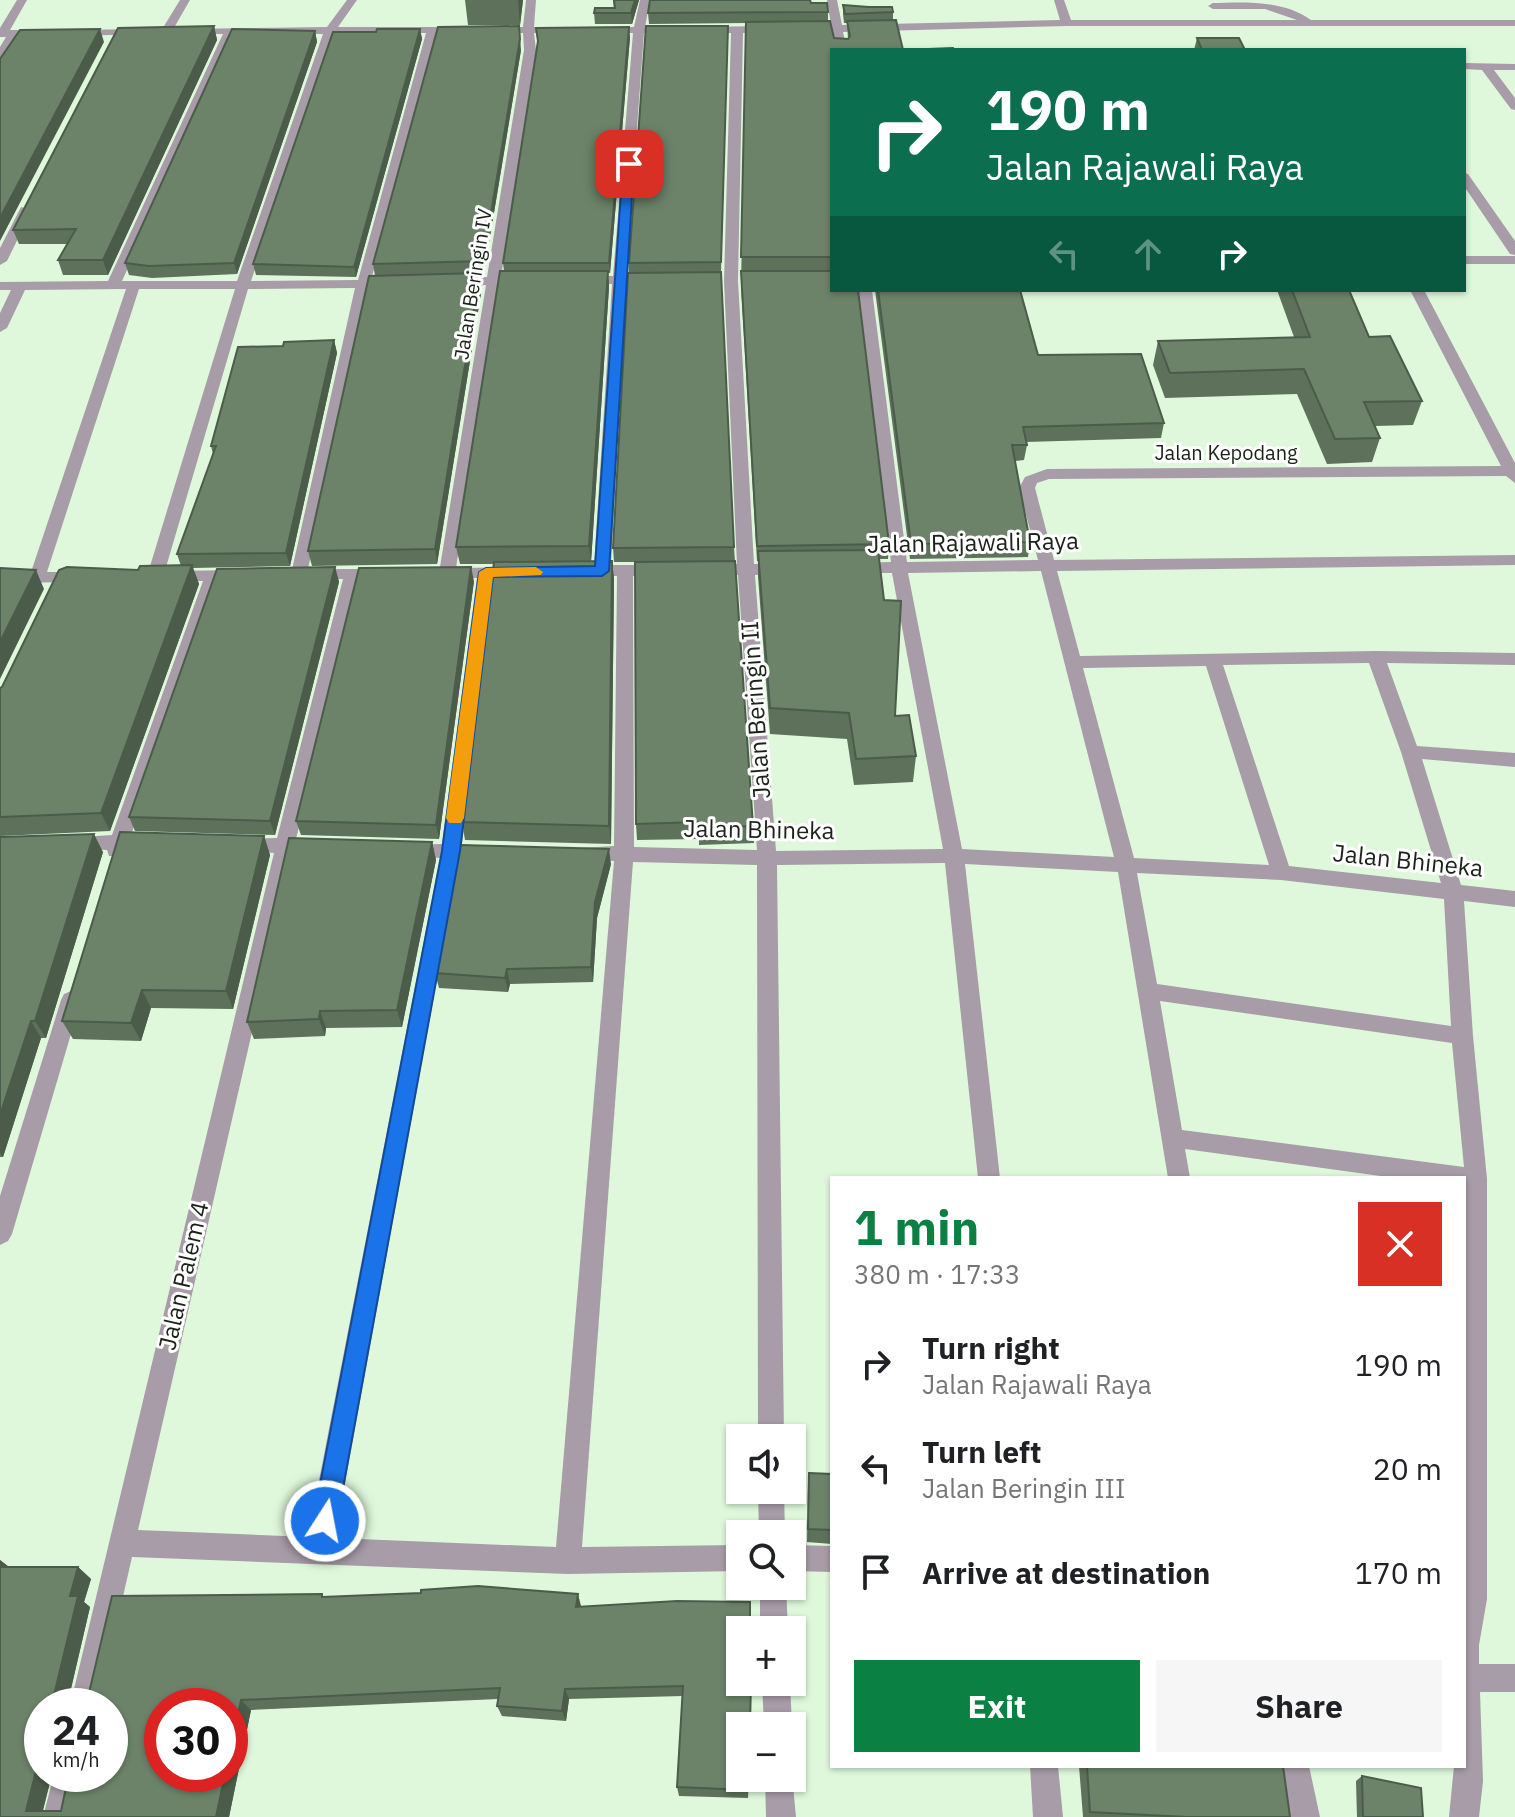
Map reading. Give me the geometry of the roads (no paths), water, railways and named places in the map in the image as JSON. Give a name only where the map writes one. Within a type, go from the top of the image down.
[{"type":"street","points":[[0,56],[6,34],[22,0]]},
{"type":"street","points":[[167,31],[185,0]]},
{"type":"street","points":[[256,575],[147,576],[330,31],[352,0]]},
{"type":"street","name":"Jalan Beringin IV","points":[[486,572],[440,573],[495,280],[530,50],[531,0]]},
{"type":"street","points":[[602,571],[619,280],[639,30],[645,0]]},
{"type":"street","points":[[832,0],[841,48]]},
{"type":"street","points":[[1059,0],[1067,23]]},
{"type":"street","points":[[1213,6],[1279,6],[1300,13],[1310,25]]},
{"type":"street","points":[[794,29],[1067,23],[1515,23]]},
{"type":"street","points":[[695,30],[780,29]]},
{"type":"street","points":[[400,574],[292,574],[363,285],[433,30]]},
{"type":"street","points":[[6,34],[576,30]]},
{"type":"street","points":[[591,30],[681,30]]},
{"type":"street","name":"Jalan Beringin II","points":[[737,30],[731,280],[746,569],[767,858],[771,1424]]},
{"type":"street","points":[[114,284],[230,31]]},
{"type":"street","points":[[111,45],[118,32]]},
{"type":"street","points":[[1466,66],[1515,67]]},
{"type":"street","points":[[1486,67],[1515,106]]},
{"type":"street","points":[[1466,180],[1515,251]]},
{"type":"street","points":[[0,261],[35,194]]},
{"type":"street","points":[[1466,260],[1515,260]]},
{"type":"street","points":[[436,283],[541,280]]},
{"type":"street","points":[[573,280],[667,280]]},
{"type":"street","points":[[0,286],[407,284]]},
{"type":"street","points":[[37,578],[134,285]]},
{"type":"street","points":[[0,328],[20,286]]},
{"type":"street","points":[[865,292],[900,568],[954,856],[989,1176]]},
{"type":"street","points":[[1418,292],[1513,474]]},
{"type":"street","name":"Jalan Kepodang","points":[[1045,566],[1027,488],[1031,480],[1047,474],[1513,474]]},
{"type":"street","name":"Jalan Rajawali Raya","points":[[838,568],[1515,560]]},
{"type":"street","points":[[1045,566],[1126,864],[1150,991],[1179,1176]]},
{"type":"street","points":[[701,570],[808,569]]},
{"type":"street","points":[[573,571],[671,570]]},
{"type":"street","points":[[568,1561],[624,854],[625,571]]},
{"type":"street","points":[[319,1551],[451,851],[486,572],[530,572]]},
{"type":"street","name":"Jalan Palem 4","points":[[88,1688],[285,846],[353,574]]},
{"type":"street","points":[[109,871],[213,576]]},
{"type":"street","points":[[0,578],[37,578],[57,585],[108,577]]},
{"type":"street","points":[[1072,662],[1376,657],[1515,659]]},
{"type":"street","points":[[1376,657],[1410,752],[1454,894],[1462,1036],[1476,1179],[1470,1340],[1474,1599],[1466,1640]]},
{"type":"street","points":[[1213,661],[1281,873]]},
{"type":"street","points":[[1410,752],[1515,760]]},
{"type":"street","points":[[59,843],[164,842]]},
{"type":"street","points":[[224,844],[330,847]]},
{"type":"street","points":[[391,849],[498,852]]},
{"type":"street","name":"Jalan Bhineka","points":[[561,853],[767,858],[954,856],[1126,864],[1281,873],[1515,899]]},
{"type":"street","points":[[0,1234],[78,977]]},
{"type":"street","points":[[1150,991],[1462,1036]]},
{"type":"street","points":[[1172,1138],[1454,1176]]},
{"type":"street","points":[[1466,1178],[1476,1179]]},
{"type":"street","points":[[122,1543],[568,1561],[726,1558]]},
{"type":"street","points":[[806,1558],[830,1559]]},
{"type":"street","points":[[1466,1678],[1515,1678]]},
{"type":"street","points":[[1464,1817],[1469,1781],[1466,1704]]},
{"type":"street","points":[[1044,1768],[1048,1817]]},
{"type":"street","points":[[1295,1768],[1305,1817]]},
{"type":"street","points":[[58,1817],[64,1792]]},
{"type":"street","points":[[780,1792],[781,1817]]}]
